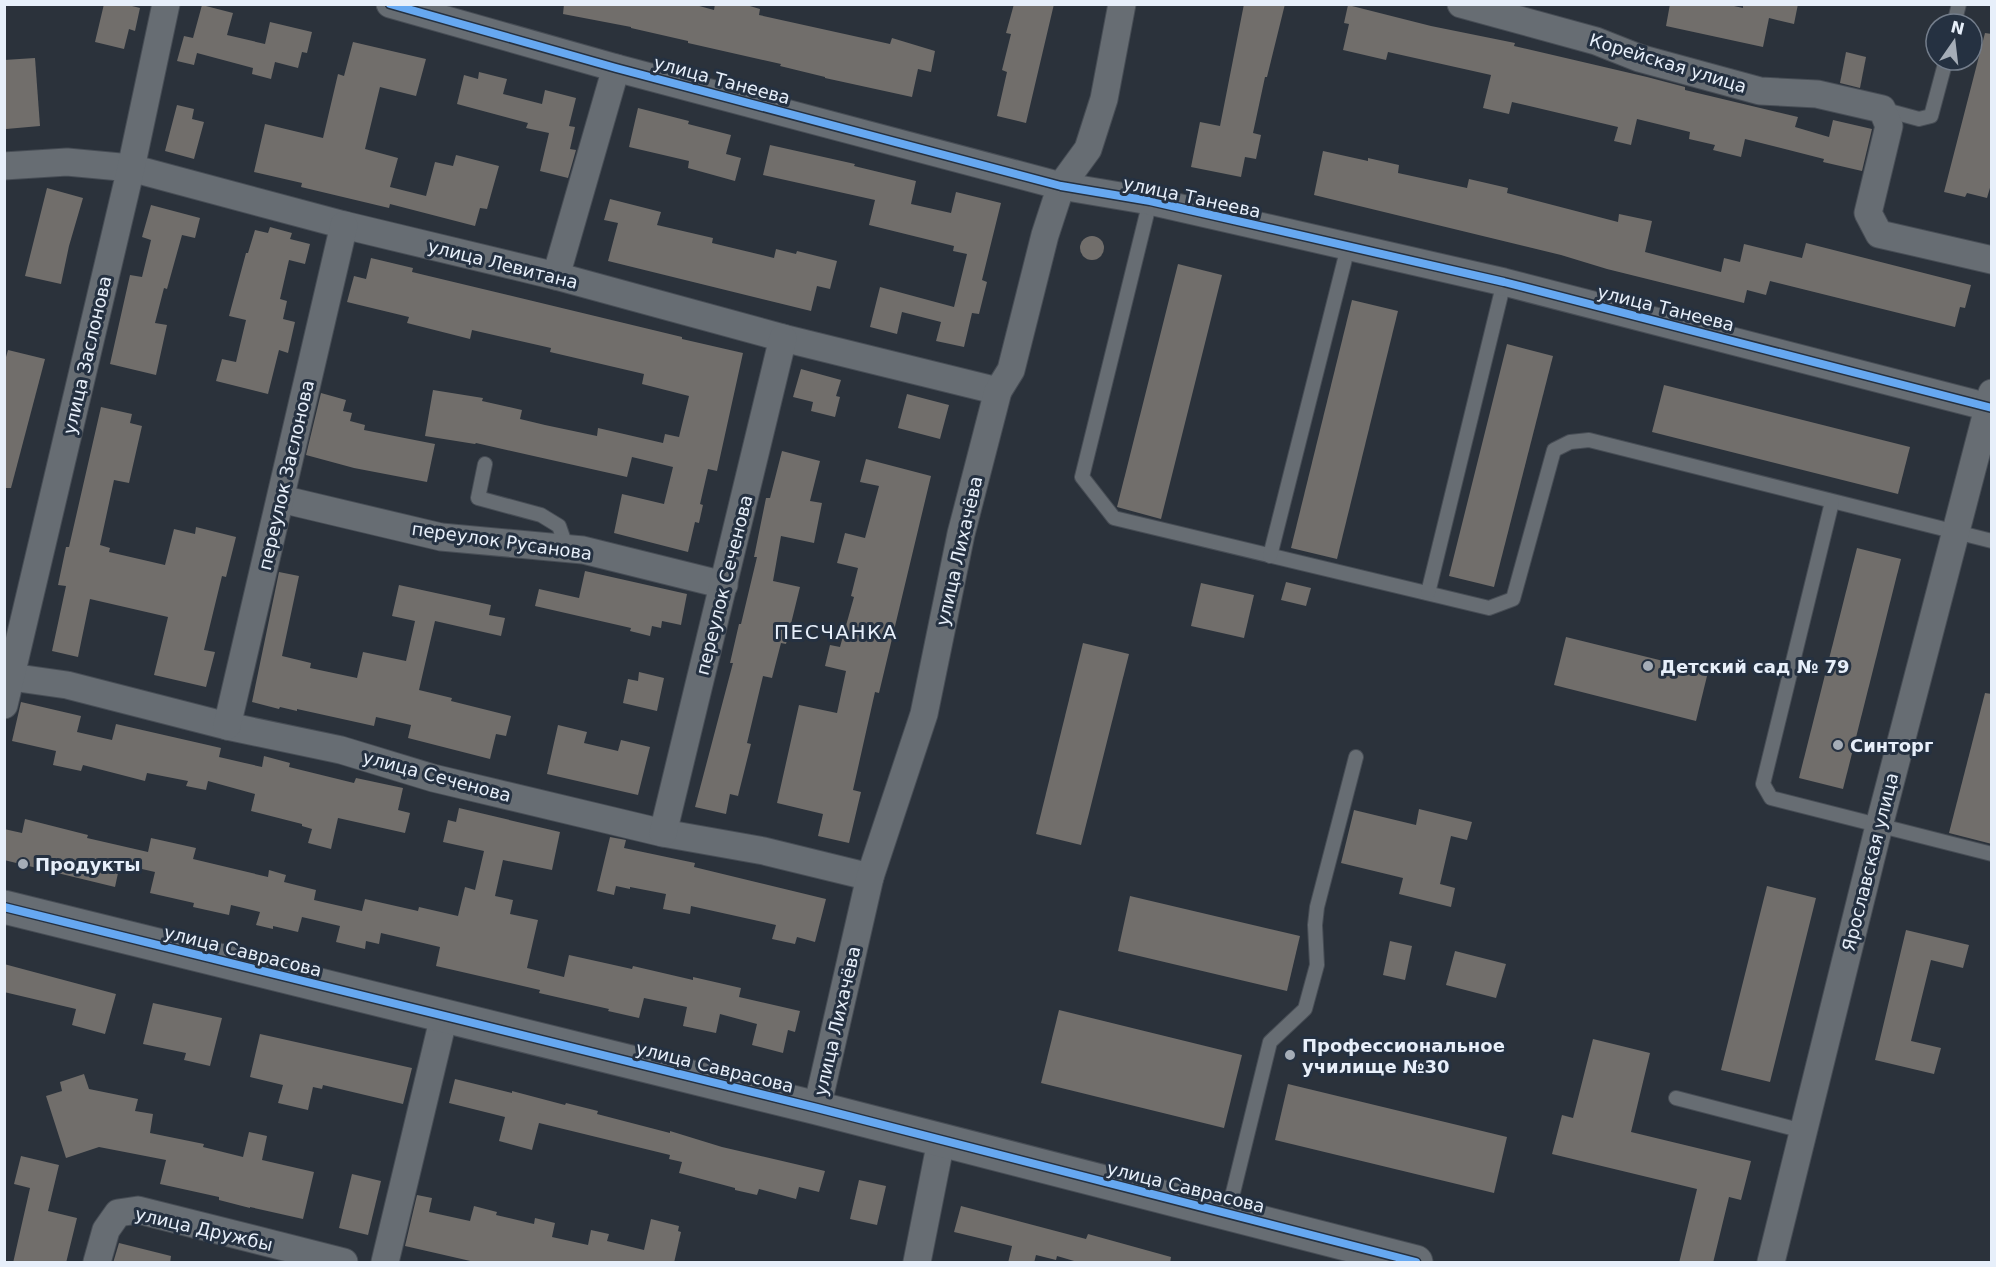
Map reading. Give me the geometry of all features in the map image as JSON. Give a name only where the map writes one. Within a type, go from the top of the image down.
[{"type":"street","name":"улица Заслонова","points":[[4,705],[8,677],[131,168],[166,4]]},
{"type":"street","name":"улица Танеева","points":[[390,4],[616,68],[1061,186],[1150,201],[1504,282],[1990,402]]},
{"type":"street","name":"улица Лихачёва","points":[[817,1108],[870,877],[924,714],[961,534],[998,391],[1011,370],[1045,235],[1061,186],[1088,149],[1104,99],[1122,4]]},
{"type":"street","name":"Корейская улица","points":[[1461,4],[1596,41],[1639,58],[1760,91],[1817,94],[1882,109]]},
{"type":"street","points":[[556,276],[616,68]]},
{"type":"street","points":[[1882,109],[1889,126],[1868,213],[1879,234],[1992,260]]},
{"type":"street","name":"улица Левитана","points":[[4,166],[67,162],[131,168],[344,225],[556,276],[783,338],[998,391]]},
{"type":"street","name":"переулок Заслонова","points":[[226,726],[344,225]]},
{"type":"street","name":"переулок Сеченова","points":[[663,833],[783,338]]},
{"type":"street","name":"Ярославская улица","points":[[1771,1263],[1879,826],[1990,402]]},
{"type":"street","name":"переулок Русанова","points":[[281,499],[441,537],[584,550],[724,585]]},
{"type":"street","name":"улица Сеченова","points":[[8,677],[66,685],[226,726],[341,750],[433,778],[663,833],[764,851],[870,877]]},
{"type":"street","name":"улица Саврасова","points":[[4,907],[817,1108],[1416,1263]]},
{"type":"street","points":[[385,1263],[444,1016]]},
{"type":"street","points":[[917,1263],[941,1141]]},
{"type":"street","name":"улица Дружбы","points":[[97,1263],[106,1230],[118,1213],[138,1210],[344,1263]]},
{"type":"lane","points":[[1882,109],[1919,119],[1931,116],[1943,72]]},
{"type":"lane","points":[[1150,201],[1082,477],[1114,518],[1490,608],[1513,599],[1554,450],[1570,442],[1589,440],[1992,541]]},
{"type":"lane","points":[[1270,556],[1348,247]]},
{"type":"lane","points":[[1428,593],[1504,282]]},
{"type":"lane","points":[[485,464],[478,498],[541,515],[550,520],[559,526],[567,549]]},
{"type":"lane","points":[[1832,502],[1763,784],[1772,798],[1992,854]]},
{"type":"lane","points":[[1228,1214],[1270,1042],[1305,1010],[1317,965],[1315,925],[1317,907],[1356,757]]},
{"type":"lane","points":[[1676,1098],[1803,1131]]},
{"type":"building","points":[[104,4],[124,4],[140,8],[135,31],[129,29],[124,49],[95,42]]},
{"type":"building","points":[[564,4],[692,4],[714,10],[715,4],[743,4],[760,9],[759,15],[890,44],[892,38],[935,51],[931,72],[918,69],[912,97],[825,78],[780,66],[781,64],[688,43],[688,41],[631,27],[563,14]]},
{"type":"building","points":[[1014,4],[1054,4],[1026,123],[997,116],[1007,72],[1002,70],[1011,34],[1006,33]]},
{"type":"building","points":[[1244,4],[1285,4],[1267,77],[1265,77],[1253,133],[1261,135],[1256,159],[1245,157],[1241,177],[1191,167],[1200,122],[1220,126]]},
{"type":"building","points":[[1670,4],[1725,4],[1743,8],[1743,4],[1798,4],[1794,24],[1769,18],[1763,47],[1666,26]]},
{"type":"building","points":[[202,5],[233,13],[227,35],[265,44],[270,22],[312,32],[307,53],[302,52],[298,68],[275,62],[271,79],[252,74],[253,68],[197,53],[194,65],[177,61],[184,36],[193,38]]},
{"type":"building","points":[[1348,5],[1431,26],[1515,43],[1514,46],[1647,77],[1685,87],[1685,90],[1798,117],[1795,127],[1829,137],[1833,120],[1872,129],[1862,171],[1745,139],[1741,157],[1713,150],[1715,145],[1689,139],[1690,132],[1637,119],[1631,145],[1614,141],[1618,127],[1512,102],[1509,114],[1483,108],[1491,75],[1388,52],[1386,60],[1343,50],[1349,24],[1344,23]]},
{"type":"building","points":[[1985,33],[1992,34],[1992,181],[1987,198],[1967,193],[1965,197],[1944,192],[1975,72],[1984,72]]},
{"type":"building","points":[[353,42],[426,59],[416,96],[380,87],[365,149],[398,158],[390,187],[426,196],[435,162],[453,166],[456,155],[499,166],[487,209],[480,208],[475,226],[390,204],[389,208],[301,187],[302,183],[254,172],[265,124],[323,138],[338,74],[344,76]]},
{"type":"building","points":[[1846,52],[1866,57],[1860,88],[1840,83]]},
{"type":"building","points":[[35,58],[40,126],[6,129],[4,60]]},
{"type":"building","points":[[479,72],[507,79],[503,94],[542,104],[545,90],[576,98],[569,126],[575,127],[570,149],[576,150],[568,178],[540,171],[549,133],[526,128],[528,123],[457,104],[464,75],[478,79]]},
{"type":"building","points":[[177,105],[194,109],[192,119],[204,122],[194,159],[165,151]]},
{"type":"building","points":[[638,108],[731,135],[726,154],[741,158],[735,181],[688,168],[689,161],[629,147]]},
{"type":"building","points":[[770,145],[855,164],[854,166],[916,181],[911,204],[951,213],[956,192],[1001,203],[982,280],[987,282],[979,314],[972,313],[964,347],[936,341],[941,322],[902,312],[897,334],[870,327],[880,287],[954,307],[967,254],[953,251],[954,246],[869,225],[875,200],[763,175]]},
{"type":"building","points":[[1323,151],[1399,165],[1398,173],[1467,188],[1469,179],[1508,188],[1507,193],[1618,222],[1619,214],[1652,221],[1645,252],[1721,272],[1724,258],[1740,262],[1744,244],[1802,258],[1806,243],[1971,285],[1965,308],[1960,307],[1955,327],[1770,281],[1766,295],[1747,290],[1744,303],[1607,269],[1561,255],[1314,195]]},
{"type":"building","points":[[47,188],[83,198],[61,284],[25,276]]},
{"type":"building","points":[[610,199],[661,212],[657,225],[713,238],[712,243],[774,258],[776,249],[796,254],[797,251],[837,261],[830,289],[817,286],[811,311],[608,261],[618,223],[604,220]]},
{"type":"building","points":[[151,205],[200,218],[195,238],[182,235],[167,289],[164,288],[155,323],[167,325],[156,375],[110,364],[130,275],[142,277],[151,240],[142,237]]},
{"type":"building","points":[[270,227],[292,233],[290,239],[310,244],[305,264],[289,260],[280,299],[287,301],[283,319],[295,322],[288,353],[279,350],[268,394],[216,381],[222,359],[236,362],[246,320],[229,316],[246,253],[248,253],[255,230],[268,233]]},
{"type":"building","points":[[1092,236],[1100,240],[1104,248],[1100,256],[1092,260],[1084,256],[1080,248],[1084,240]]},
{"type":"building","points":[[371,258],[413,268],[412,272],[743,353],[717,471],[708,469],[700,504],[703,505],[699,523],[695,522],[688,552],[614,533],[622,494],[664,504],[673,467],[632,457],[627,477],[476,443],[425,436],[433,390],[483,398],[482,401],[522,410],[520,419],[545,425],[597,436],[598,428],[663,443],[665,434],[679,437],[689,396],[642,384],[644,374],[550,352],[551,348],[472,330],[470,339],[407,323],[409,317],[347,302],[354,276],[366,279]]},
{"type":"building","points":[[1178,264],[1222,275],[1161,519],[1117,507]]},
{"type":"building","points":[[1352,300],[1398,311],[1337,559],[1291,548]]},
{"type":"building","points":[[1507,344],[1553,356],[1494,587],[1449,576]]},
{"type":"building","points":[[8,350],[45,359],[11,488],[4,488],[4,364]]},
{"type":"building","points":[[801,369],[841,380],[836,396],[840,397],[835,417],[811,411],[813,402],[793,397]]},
{"type":"building","points":[[1664,385],[1910,447],[1898,494],[1652,432]]},
{"type":"building","points":[[321,393],[346,400],[343,411],[352,413],[350,421],[365,425],[364,430],[435,444],[427,482],[354,468],[306,455]]},
{"type":"building","points":[[907,394],[949,405],[940,439],[898,428]]},
{"type":"building","points":[[101,407],[132,414],[130,423],[142,426],[129,483],[114,480],[100,545],[110,548],[109,552],[165,565],[174,529],[195,534],[196,527],[236,537],[226,577],[222,576],[204,650],[215,652],[206,687],[154,675],[168,617],[90,599],[78,657],[52,651],[66,586],[58,585]]},
{"type":"building","points":[[782,451],[820,461],[810,501],[822,503],[814,543],[781,536],[773,581],[800,587],[786,644],[781,643],[772,678],[763,676],[747,743],[751,744],[738,796],[730,794],[726,814],[695,807],[733,663],[730,663],[757,557],[754,557],[766,498],[770,498]]},
{"type":"building","points":[[866,459],[931,476],[879,693],[875,692],[853,790],[861,792],[849,843],[818,836],[823,814],[777,803],[799,705],[837,713],[846,671],[825,666],[830,645],[840,647],[854,597],[851,596],[858,568],[837,563],[845,533],[865,538],[879,486],[860,482]]},
{"type":"building","points":[[1857,548],[1901,559],[1843,789],[1799,778]]},
{"type":"building","points":[[585,571],[687,594],[681,625],[662,621],[661,628],[652,626],[650,636],[630,631],[631,628],[535,606],[539,589],[579,598]]},
{"type":"building","points":[[279,572],[299,576],[282,656],[311,663],[310,668],[357,678],[363,652],[406,661],[415,621],[392,616],[399,585],[491,605],[489,615],[505,618],[501,636],[435,621],[419,690],[452,698],[451,701],[511,716],[506,736],[496,734],[490,759],[408,738],[411,725],[376,717],[374,726],[297,709],[297,711],[280,707],[279,709],[252,702]]},
{"type":"building","points":[[1286,582],[1311,588],[1306,606],[1281,600]]},
{"type":"building","points":[[1201,583],[1254,595],[1244,638],[1191,626]]},
{"type":"building","points":[[1566,637],[1708,672],[1696,721],[1554,685]]},
{"type":"building","points":[[1083,643],[1129,654],[1081,845],[1036,834]]},
{"type":"building","points":[[639,672],[664,678],[657,711],[623,703],[628,679],[638,681]]},
{"type":"building","points":[[1985,693],[1992,694],[1992,844],[1949,833]]},
{"type":"building","points":[[21,702],[81,716],[77,732],[112,740],[116,724],[221,748],[219,757],[262,767],[264,756],[290,763],[289,767],[354,783],[356,778],[403,788],[398,810],[410,813],[405,833],[338,818],[331,849],[308,843],[312,829],[302,824],[251,811],[255,794],[208,781],[206,790],[186,786],[188,781],[147,773],[145,781],[83,765],[81,771],[53,765],[56,751],[12,741]]},
{"type":"building","points":[[558,725],[587,732],[584,743],[618,751],[621,740],[650,747],[638,795],[547,774]]},
{"type":"building","points":[[459,808],[560,832],[552,870],[503,860],[495,896],[513,900],[510,914],[538,920],[527,968],[564,977],[569,955],[632,969],[633,966],[741,988],[739,997],[800,1011],[795,1032],[788,1030],[783,1053],[752,1045],[757,1024],[720,1014],[716,1033],[683,1026],[687,1007],[644,998],[639,1018],[539,993],[540,990],[436,966],[440,947],[381,933],[379,944],[366,941],[365,949],[336,942],[340,926],[302,917],[298,932],[273,926],[273,929],[256,925],[260,912],[231,905],[229,915],[193,907],[194,903],[150,893],[155,872],[120,864],[115,887],[4,860],[4,829],[22,833],[25,819],[88,835],[87,838],[148,852],[151,838],[196,848],[193,859],[268,877],[269,870],[286,875],[284,882],[316,890],[314,900],[362,911],[365,899],[418,911],[419,907],[458,916],[465,887],[475,890],[484,851],[443,842],[448,820],[456,822]]},
{"type":"building","points":[[1419,809],[1472,822],[1467,840],[1451,836],[1440,884],[1455,888],[1451,907],[1399,894],[1403,878],[1341,863],[1354,810],[1416,825]]},
{"type":"building","points":[[610,837],[626,840],[624,848],[695,863],[694,867],[826,899],[815,942],[797,937],[795,944],[772,939],[776,925],[691,906],[690,914],[663,909],[666,894],[616,886],[614,895],[597,891]]},
{"type":"building","points":[[1767,886],[1816,898],[1770,1082],[1721,1070]]},
{"type":"building","points":[[1130,896],[1300,936],[1287,991],[1118,951]]},
{"type":"building","points":[[1906,930],[1969,945],[1963,968],[1931,960],[1911,1041],[1941,1048],[1934,1074],[1875,1060]]},
{"type":"building","points":[[1390,941],[1412,946],[1405,980],[1383,975]]},
{"type":"building","points":[[1455,951],[1506,964],[1496,998],[1446,985]]},
{"type":"building","points":[[4,964],[116,994],[105,1034],[72,1025],[76,1009],[4,992]]},
{"type":"building","points":[[153,1003],[222,1018],[210,1066],[184,1060],[186,1053],[143,1044]]},
{"type":"building","points":[[1059,1010],[1242,1055],[1224,1128],[1041,1083]]},
{"type":"building","points":[[260,1034],[412,1068],[403,1104],[323,1085],[322,1089],[313,1087],[308,1110],[278,1103],[283,1085],[250,1077]]},
{"type":"building","points":[[1593,1039],[1650,1053],[1631,1132],[1751,1161],[1741,1200],[1729,1197],[1713,1263],[1679,1263],[1697,1189],[1552,1154],[1562,1115],[1573,1118]]},
{"type":"building","points":[[84,1074],[89,1089],[138,1099],[135,1111],[153,1114],[150,1133],[204,1144],[203,1147],[243,1157],[249,1132],[267,1136],[262,1160],[314,1172],[303,1219],[250,1208],[219,1200],[219,1197],[160,1184],[166,1160],[99,1147],[66,1158],[46,1096],[62,1091],[60,1082]]},
{"type":"building","points":[[455,1079],[565,1105],[566,1103],[598,1111],[597,1114],[670,1133],[670,1131],[722,1147],[825,1171],[819,1192],[799,1187],[796,1199],[759,1189],[757,1195],[735,1190],[735,1188],[679,1173],[682,1162],[669,1159],[670,1155],[539,1123],[532,1150],[499,1141],[505,1117],[449,1103]]},
{"type":"building","points":[[1288,1084],[1507,1137],[1494,1193],[1275,1140]]},
{"type":"building","points":[[21,1156],[59,1165],[48,1211],[77,1218],[66,1263],[13,1263],[30,1188],[14,1184]]},
{"type":"building","points":[[352,1174],[381,1181],[368,1235],[339,1228]]},
{"type":"building","points":[[859,1180],[886,1186],[877,1225],[850,1219]]},
{"type":"building","points":[[417,1195],[432,1198],[429,1212],[470,1221],[474,1206],[497,1212],[496,1215],[534,1224],[535,1218],[555,1223],[552,1237],[588,1245],[591,1230],[609,1234],[607,1241],[644,1250],[651,1219],[679,1226],[678,1231],[681,1232],[674,1263],[479,1263],[405,1246]]},
{"type":"building","points":[[961,1206],[1086,1239],[1088,1234],[1171,1257],[1170,1263],[1081,1263],[1057,1256],[1056,1260],[1036,1255],[1034,1263],[1008,1263],[1012,1246],[954,1232]]},
{"type":"building","points":[[119,1243],[171,1256],[170,1263],[113,1263]]},
{"type":"cycle path","points":[[390,4],[616,68],[1061,186],[1150,201],[1504,282],[1992,408]]},
{"type":"cycle path","points":[[4,907],[817,1108],[1416,1262]]},
{"type":"place","name":"Детский сад № 79","points":[[1648,666]]},
{"type":"place","name":"Синторг","points":[[1838,745]]},
{"type":"place","name":"Продукты","points":[[23,864]]},
{"type":"place","name":"Профессиональное училище №30","points":[[1290,1055]]},
{"type":"district","name":"ПЕСЧАНКА","points":[[836,632]]}]
